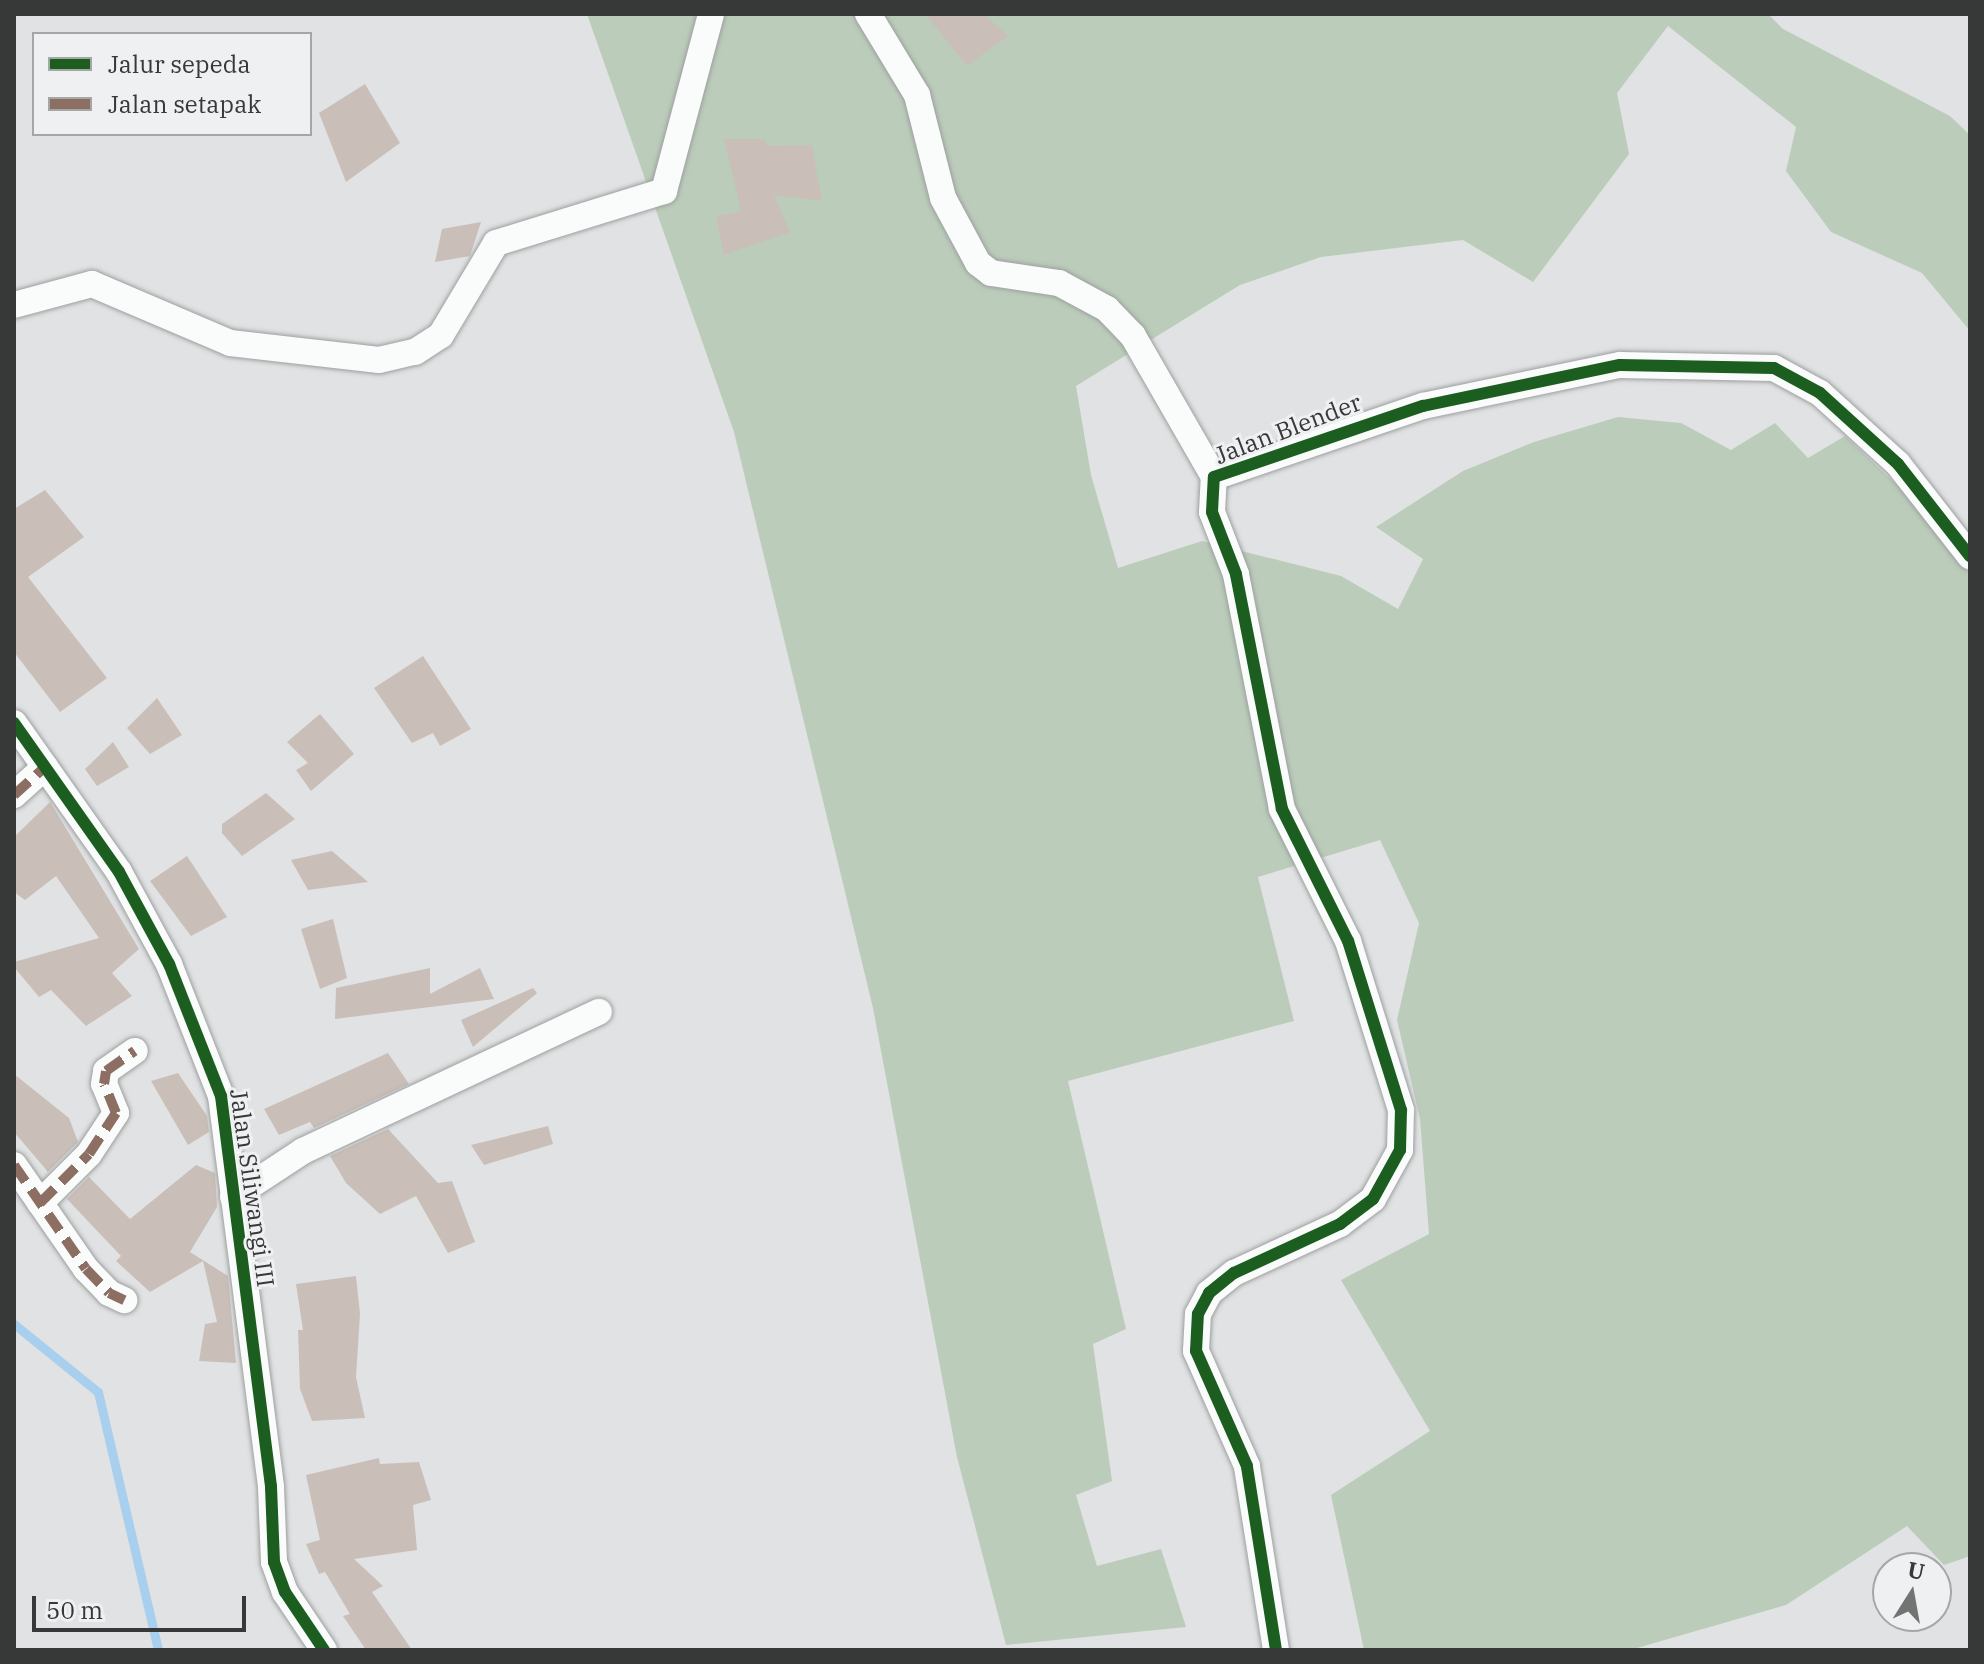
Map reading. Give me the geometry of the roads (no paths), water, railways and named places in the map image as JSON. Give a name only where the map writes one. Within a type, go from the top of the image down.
[{"type":"street","points":[[14,305],[92,284],[230,343],[379,360],[400,358],[441,335],[496,243],[655,198],[672,174],[711,14]]},
{"type":"street","points":[[868,14],[917,95],[947,208],[978,263],[991,273],[1059,283],[1107,309],[1133,336],[1214,477]]},
{"type":"street","name":"Jalan Blender","points":[[1276,1650],[1247,1466],[1196,1351],[1198,1314],[1209,1293],[1234,1273],[1340,1224],[1373,1199],[1400,1150],[1401,1110],[1348,941],[1282,809],[1236,574],[1212,512],[1214,477],[1423,406],[1620,365],[1774,368],[1820,393],[1898,464],[1970,556]]},
{"type":"street","name":"Jalan Siliwangi III","points":[[14,723],[119,872],[169,964],[221,1096],[271,1487],[274,1562],[285,1592],[324,1650]]},
{"type":"street","points":[[14,795],[45,767]]},
{"type":"street","points":[[233,1197],[303,1151],[599,1012]]},
{"type":"street","points":[[40,1203],[89,1154],[116,1113],[103,1080],[110,1066],[135,1051]]},
{"type":"street","points":[[14,1165],[97,1281],[124,1300]]},
{"type":"waterway","points":[[14,1324],[98,1392],[158,1650]]}]
